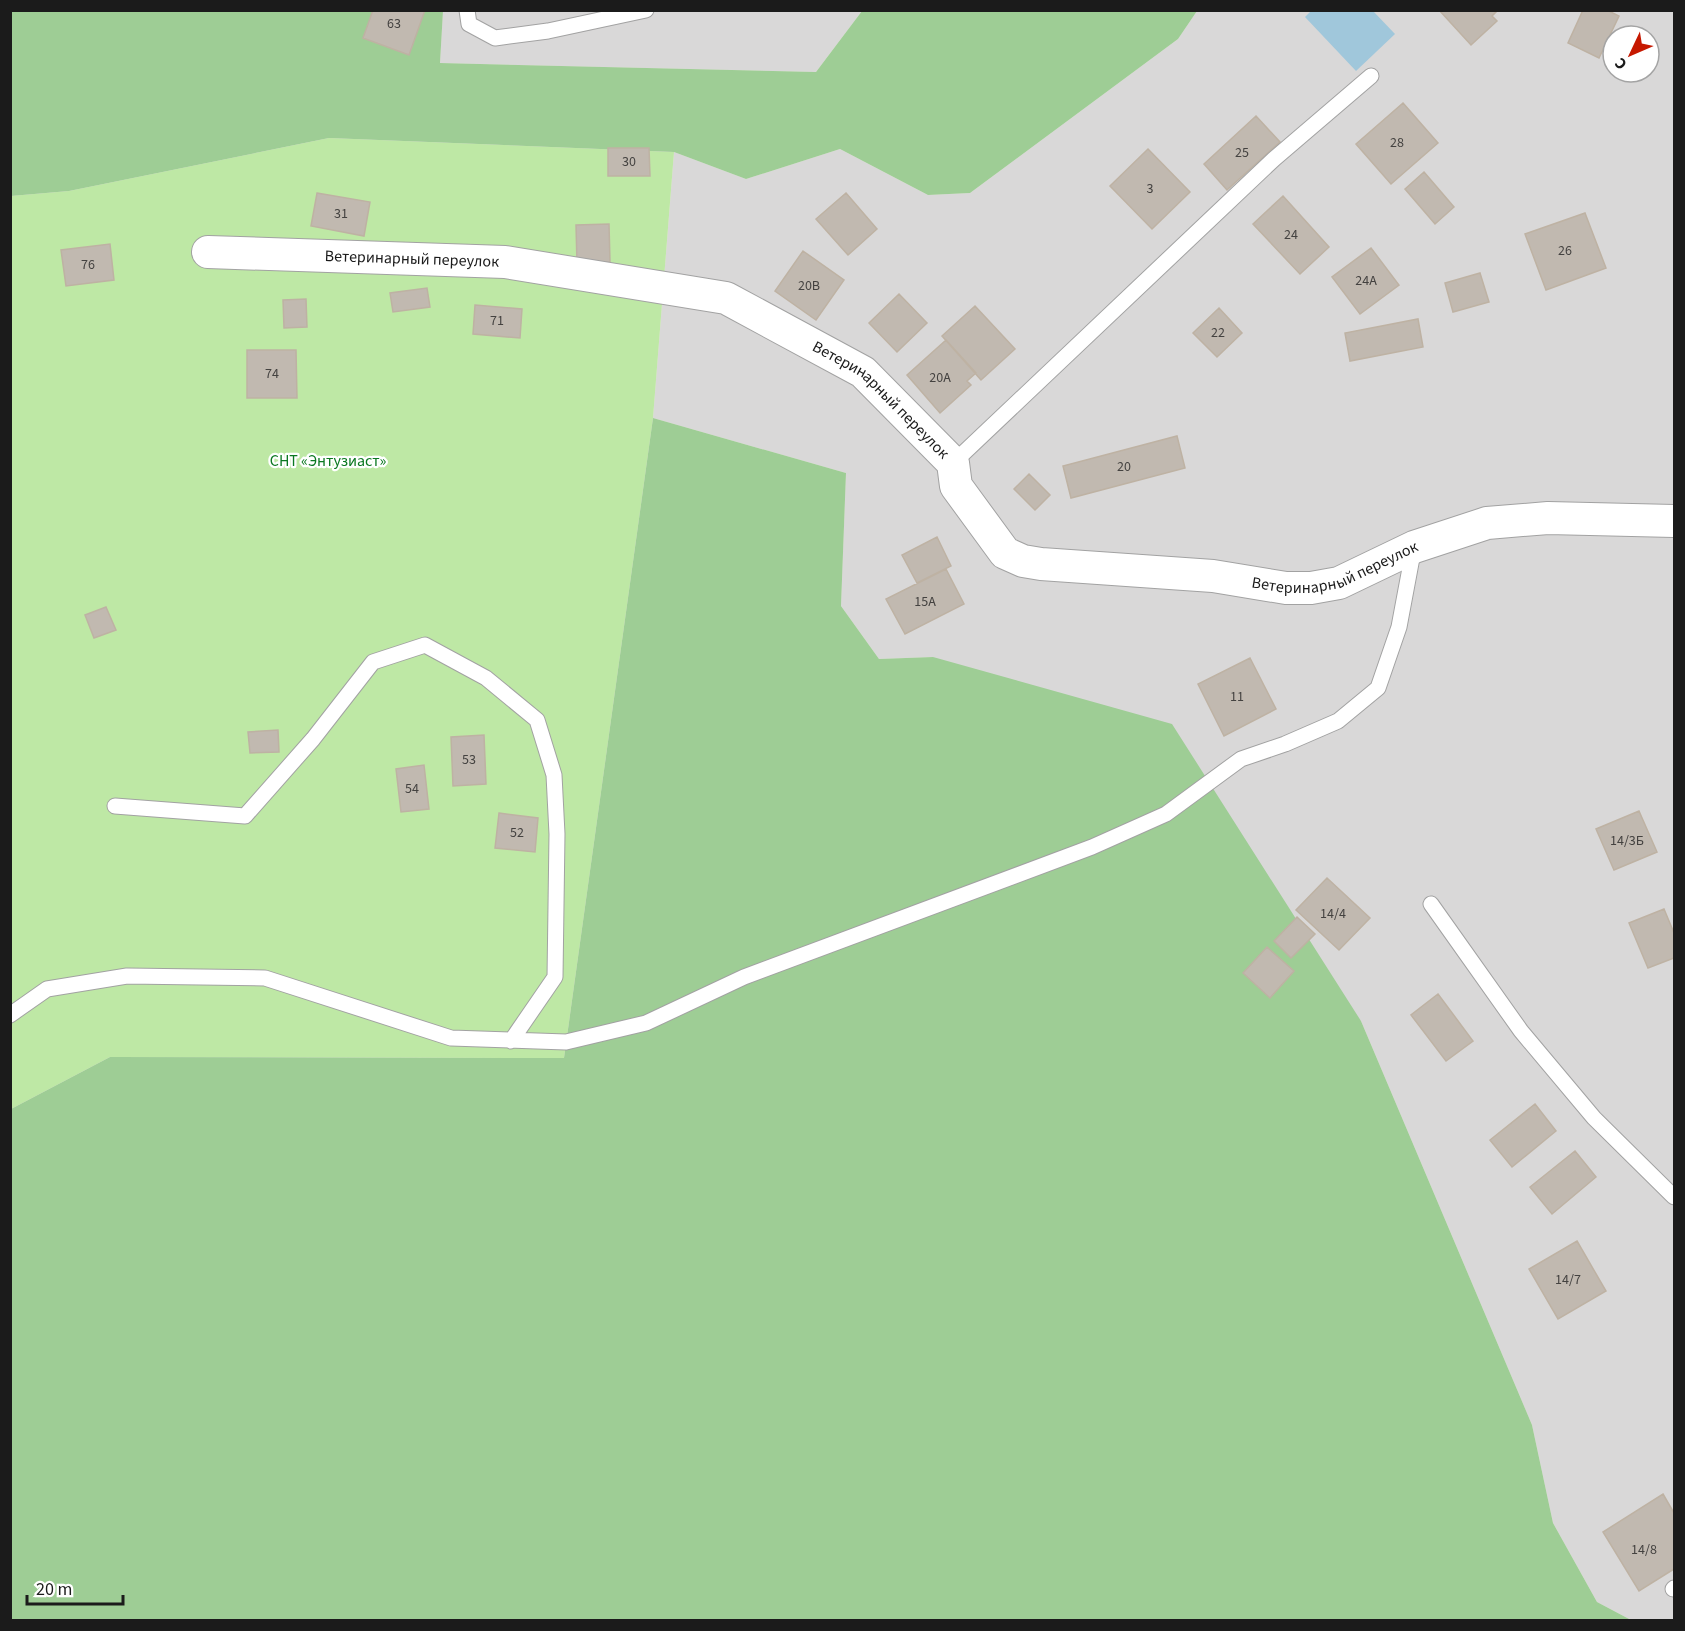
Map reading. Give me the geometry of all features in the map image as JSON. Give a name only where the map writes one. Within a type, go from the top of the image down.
[{"type":"street","name":"Ветеринарный переулок","points":[[208,252],[505,262],[726,298],[863,372],[953,463],[956,486],[1005,553],[1023,561],[1213,576],[1286,588],[1311,588],[1339,583],[1414,547],[1487,523],[1548,518],[1674,521]]},
{"type":"lane","points":[[467,10],[469,24],[495,38],[548,31],[646,10]]},
{"type":"lane","points":[[953,463],[1279,154],[1371,76]]},
{"type":"lane","points":[[10,1015],[47,989],[127,976],[265,978],[451,1038],[566,1042],[646,1023],[744,977],[1102,842],[1166,814],[1241,759],[1285,744],[1338,721],[1378,688],[1399,627],[1414,547]]},
{"type":"lane","points":[[115,806],[245,816],[314,739],[372,662],[425,645],[486,678],[537,720],[554,776],[557,834],[555,977],[511,1041]]},
{"type":"lane","points":[[1431,904],[1521,1031],[1594,1118],[1674,1197]]},
{"type":"shaded area","points":[[443,11],[862,11],[816,72],[440,63]]},
{"type":"shaded area","points":[[1197,11],[1674,11],[1674,1620],[1631,1620],[1597,1602],[1553,1523],[1532,1425],[1361,1021],[933,657],[879,659],[841,606],[846,473],[653,418],[674,152],[746,179],[840,149],[928,195],[970,193],[1178,39]]},
{"type":"green space","points":[[11,11],[443,11],[440,63],[816,72],[862,11],[1197,11],[1178,39],[970,193],[928,195],[840,149],[746,179],[674,152],[329,138],[69,191],[11,196]]},
{"type":"green space","name":"СНТ «Энтузиаст»","points":[[329,138],[674,152],[653,418],[564,1058],[110,1057],[11,1109],[11,196],[69,191]]},
{"type":"green space","points":[[653,418],[846,473],[841,606],[879,659],[933,657],[1172,724],[1361,1021],[1532,1425],[1553,1523],[1597,1602],[1631,1620],[11,1620],[11,1109],[110,1057],[564,1058]]},
{"type":"water","points":[[1311,11],[1373,11],[1395,34],[1356,71],[1305,17]]},
{"type":"building","points":[[373,10],[425,10],[409,55],[363,38]]},
{"type":"building","points":[[1439,10],[1498,10],[1492,16],[1497,21],[1471,45]]},
{"type":"building","points":[[1583,10],[1607,10],[1619,16],[1615,24],[1601,24],[1599,58],[1568,43]]},
{"type":"building","points":[[1403,103],[1438,143],[1391,184],[1356,144]]},
{"type":"building","points":[[1256,116],[1280,142],[1227,190],[1204,164]]},
{"type":"building","points":[[608,148],[649,148],[650,176],[608,176]]},
{"type":"building","points":[[1148,149],[1190,192],[1152,229],[1110,186]]},
{"type":"building","points":[[1424,172],[1454,207],[1435,224],[1405,189]]},
{"type":"building","points":[[317,193],[370,202],[364,236],[311,226]]},
{"type":"building","points":[[846,193],[877,229],[848,255],[816,219]]},
{"type":"building","points":[[1283,196],[1329,247],[1300,274],[1253,224]]},
{"type":"building","points":[[1585,213],[1606,268],[1546,290],[1525,234]]},
{"type":"building","points":[[609,224],[610,262],[577,264],[576,225]]},
{"type":"building","points":[[110,244],[114,280],[66,286],[61,250]]},
{"type":"building","points":[[1371,248],[1399,285],[1360,314],[1332,277]]},
{"type":"building","points":[[803,251],[844,280],[816,320],[775,291]]},
{"type":"building","points":[[1480,273],[1489,302],[1453,312],[1445,283]]},
{"type":"building","points":[[427,288],[430,307],[393,312],[390,293]]},
{"type":"building","points":[[899,294],[927,323],[897,352],[869,323]]},
{"type":"building","points":[[306,299],[307,327],[284,328],[283,300]]},
{"type":"building","points":[[475,305],[522,309],[520,338],[473,334]]},
{"type":"building","points":[[975,306],[1015,349],[981,380],[942,336]]},
{"type":"building","points":[[1219,308],[1242,333],[1217,357],[1193,333]]},
{"type":"building","points":[[1418,319],[1423,347],[1350,361],[1345,333]]},
{"type":"building","points":[[946,340],[976,373],[967,381],[971,385],[940,413],[907,375]]},
{"type":"building","points":[[247,350],[296,350],[297,398],[247,398]]},
{"type":"building","points":[[1177,436],[1185,468],[1071,498],[1063,466]]},
{"type":"building","points":[[1029,474],[1050,495],[1035,510],[1014,489]]},
{"type":"building","points":[[937,537],[951,566],[917,583],[902,555]]},
{"type":"building","points":[[946,569],[964,604],[905,634],[886,599]]},
{"type":"building","points":[[106,607],[116,630],[94,638],[85,615]]},
{"type":"building","points":[[1250,658],[1276,709],[1224,736],[1198,684]]},
{"type":"building","points":[[278,730],[279,752],[250,753],[248,732]]},
{"type":"building","points":[[484,735],[486,784],[453,786],[451,737]]},
{"type":"building","points":[[424,765],[429,809],[401,812],[396,769]]},
{"type":"building","points":[[1639,811],[1657,852],[1614,870],[1596,829]]},
{"type":"building","points":[[499,813],[538,818],[535,852],[495,848]]},
{"type":"building","points":[[1327,878],[1370,918],[1339,950],[1296,910]]},
{"type":"building","points":[[1664,909],[1674,933],[1674,958],[1648,968],[1629,923]]},
{"type":"building","points":[[1297,917],[1315,934],[1291,958],[1274,941]]},
{"type":"building","points":[[1267,947],[1294,971],[1270,998],[1243,973]]},
{"type":"building","points":[[1438,994],[1473,1041],[1446,1061],[1411,1015]]},
{"type":"building","points":[[1535,1104],[1556,1131],[1512,1167],[1490,1140]]},
{"type":"building","points":[[1575,1151],[1596,1177],[1552,1214],[1530,1187]]},
{"type":"building","points":[[1577,1241],[1606,1291],[1558,1319],[1529,1269]]},
{"type":"building","points":[[1663,1494],[1674,1513],[1674,1569],[1639,1591],[1603,1532]]}]
